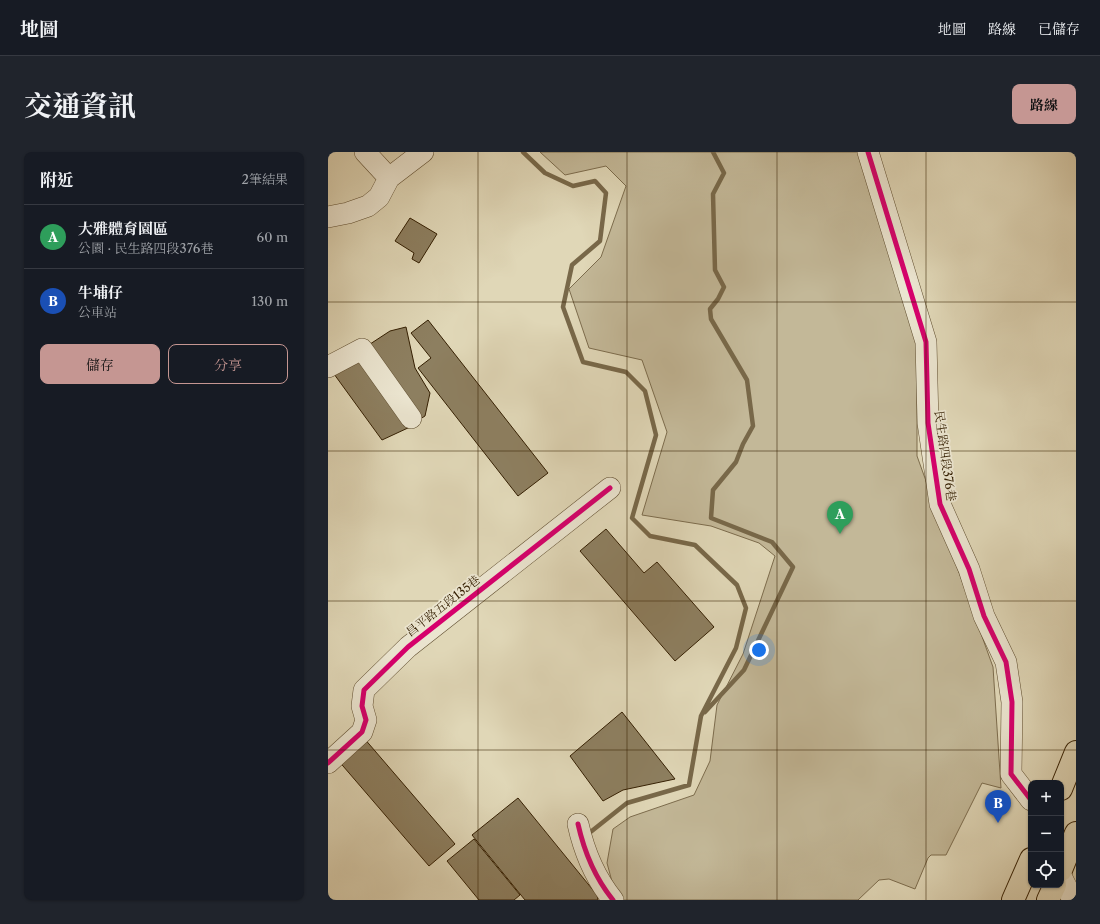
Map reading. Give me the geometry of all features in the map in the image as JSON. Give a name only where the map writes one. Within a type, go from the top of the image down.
[{"type":"main road","points":[[1064,782],[1076,752]]},
{"type":"main road","points":[[1064,863],[1076,833]]},
{"type":"main road","points":[[1013,900],[1028,866]]},
{"type":"main road","points":[[1048,900],[1054,888]]},
{"type":"street","points":[[365,152],[389,178]]},
{"type":"street","points":[[328,217],[368,206],[379,197],[389,178],[423,152]]},
{"type":"street","name":"民生路四段376巷","points":[[868,152],[926,342],[928,423],[940,504],[969,569],[984,616],[1006,662],[1012,702],[1011,774],[1028,796]]},
{"type":"street","points":[[328,367],[362,349],[411,418]]},
{"type":"street","name":"昌平路五段135巷","points":[[328,763],[362,732],[366,720],[362,706],[364,690],[408,647],[610,488]]},
{"type":"street","points":[[578,824],[582,842],[603,888],[613,900]]},
{"type":"street","points":[[1064,882],[1073,900]]},
{"type":"shaded area","points":[[540,152],[860,152],[917,342],[917,456],[993,667],[1001,788],[982,783],[946,855],[931,855],[928,858],[915,889],[889,879],[879,880],[858,900],[617,900],[607,863],[613,829],[630,817],[694,795],[710,761],[717,705],[743,654],[775,556],[759,543],[711,526],[642,515],[667,432],[642,360],[589,348],[569,289],[601,257],[626,186],[606,166],[565,175]]},
{"type":"building","points":[[410,218],[437,234],[419,263],[412,259],[414,253],[395,241]]},
{"type":"building","points":[[428,320],[548,473],[518,496],[418,368],[431,358],[411,333]]},
{"type":"building","points":[[406,327],[415,368],[430,393],[425,416],[417,421],[364,348],[390,331]]},
{"type":"building","points":[[360,356],[410,427],[382,440],[334,374]]},
{"type":"building","points":[[606,529],[644,573],[657,562],[714,627],[675,661],[580,551]]},
{"type":"building","points":[[622,712],[675,779],[623,790],[603,801],[570,756]]},
{"type":"building","points":[[363,737],[455,844],[429,866],[337,759]]},
{"type":"building","points":[[518,798],[597,895],[598,900],[525,900],[472,835]]},
{"type":"building","points":[[474,839],[520,895],[514,900],[479,900],[447,861]]},
{"type":"waterway","points":[[523,152],[545,173],[573,186],[595,181],[606,193],[600,241],[572,265],[563,307],[583,362],[626,372],[645,391],[656,435],[632,518],[650,536],[695,545],[737,585],[746,608],[736,648],[701,716],[689,785],[627,803],[587,836]]},
{"type":"waterway","points":[[705,712],[744,670],[793,567],[772,542],[711,518],[713,490],[736,462],[743,444],[753,426],[747,380],[711,319],[710,309],[718,299],[724,287],[715,270],[713,194],[724,173],[713,152]]},
{"type":"cycle path","points":[[868,152],[926,342],[928,423],[940,504],[969,569],[984,616],[1006,662],[1012,702],[1011,774],[1028,796]]},
{"type":"cycle path","points":[[328,763],[362,732],[366,720],[362,706],[364,690],[408,647],[610,488]]},
{"type":"cycle path","points":[[578,824],[591,864],[601,883],[613,900]]},
{"type":"place","name":"大雅體育園區","points":[[840,534]]},
{"type":"place","name":"牛埔仔","points":[[998,823]]}]
